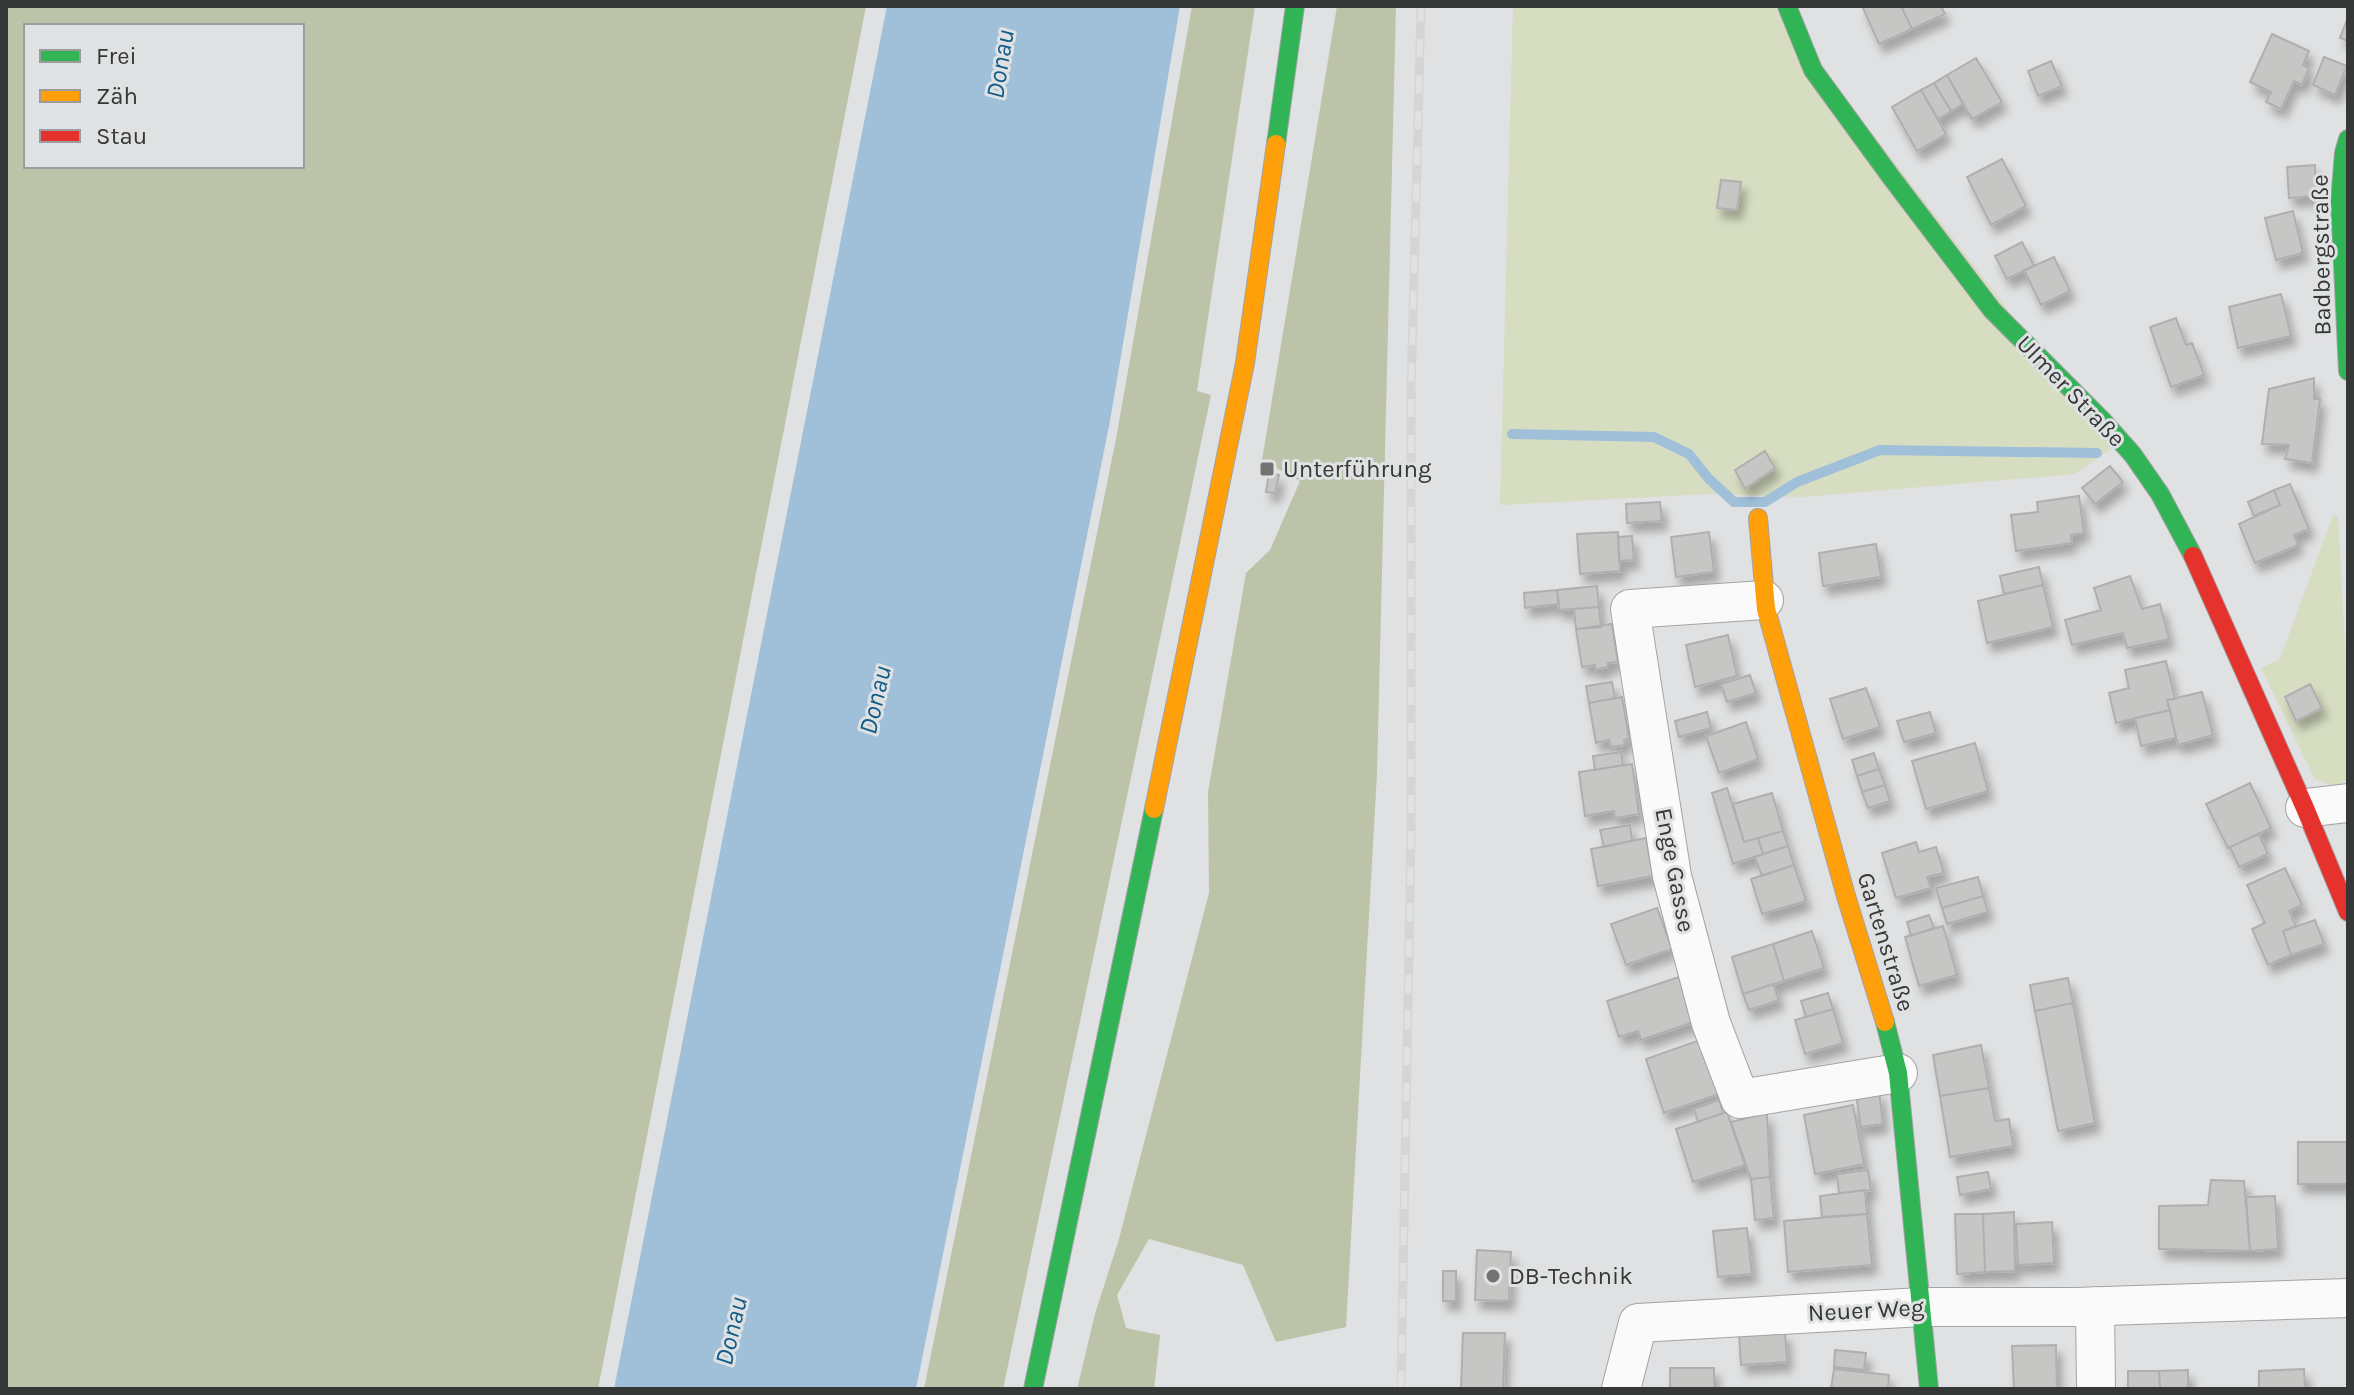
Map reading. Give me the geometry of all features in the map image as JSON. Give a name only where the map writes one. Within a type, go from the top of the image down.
[{"type":"street","points":[[1033,1389],[1245,363],[1295,6]]},
{"type":"street","name":"Ulmer Straße","points":[[1787,6],[1813,70],[1992,310],[2102,420],[2133,455],[2160,494],[2184,536],[2348,912]]},
{"type":"street","name":"Badbergstraße","points":[[2348,139],[2340,202],[2348,371]]},
{"type":"street","name":"Gartenstraße","points":[[1758,518],[1764,600],[1788,694],[1898,1073],[1929,1389]]},
{"type":"street","name":"Enge Gasse","points":[[1764,600],[1630,609],[1672,876],[1709,1016],[1740,1099],[1898,1073]]},
{"type":"street","points":[[2305,808],[2348,803]]},
{"type":"street","name":"Neuer Weg","points":[[1621,1389],[1638,1323],[1922,1307],[2095,1306],[2348,1298]]},
{"type":"street","points":[[2095,1306],[2096,1389]]},
{"type":"green space","points":[[6,6],[866,6],[598,1389],[6,1389]]},
{"type":"green space","points":[[1192,6],[1255,6],[1197,391],[1211,395],[1003,1389],[924,1389],[1116,439]]},
{"type":"green space","points":[[1337,6],[1396,6],[1377,773],[1346,1327],[1276,1342],[1243,1265],[1149,1239],[1117,1295],[1126,1328],[1160,1335],[1154,1389],[1077,1389],[1209,893],[1208,792],[1246,573],[1270,550],[1300,481],[1262,460]]},
{"type":"green space","points":[[1513,6],[1774,6],[2114,447],[2075,474],[1803,497],[1709,494],[1500,505]]},
{"type":"green space","points":[[2333,515],[2338,517],[2348,701],[2348,777],[2340,785],[2329,785],[2315,779],[2261,668],[2280,659]]},
{"type":"water","name":"Donau","points":[[887,6],[1180,6],[1110,421],[916,1389],[614,1389]]},
{"type":"building","points":[[1862,6],[1901,6],[1912,29],[1879,44]]},
{"type":"building","points":[[1901,6],[1941,6],[1945,14],[1912,29]]},
{"type":"building","points":[[2348,17],[2348,41],[2340,38]]},
{"type":"building","points":[[2272,34],[2309,51],[2303,65],[2309,68],[2302,85],[2294,81],[2281,109],[2266,102],[2271,92],[2250,82]]},
{"type":"building","points":[[2324,57],[2347,66],[2335,95],[2313,85]]},
{"type":"building","points":[[1976,58],[2002,102],[1972,119],[1947,75]]},
{"type":"building","points":[[2051,61],[2062,86],[2038,96],[2028,71]]},
{"type":"building","points":[[1947,75],[1963,104],[1951,111],[1934,83]]},
{"type":"building","points":[[1934,83],[1951,111],[1938,119],[1921,90]]},
{"type":"building","points":[[1921,90],[1946,134],[1917,151],[1892,107]]},
{"type":"building","points":[[2002,159],[2026,206],[1991,225],[1967,177]]},
{"type":"building","points":[[2315,165],[2316,196],[2289,198],[2287,167]]},
{"type":"building","points":[[1721,180],[1741,182],[1737,210],[1717,208]]},
{"type":"building","points":[[2293,211],[2303,253],[2276,260],[2265,218]]},
{"type":"building","points":[[2022,242],[2034,266],[2007,279],[1995,256]]},
{"type":"building","points":[[2054,257],[2070,291],[2041,305],[2024,270]]},
{"type":"building","points":[[2281,294],[2291,336],[2238,348],[2229,307]]},
{"type":"building","points":[[2176,318],[2186,345],[2192,343],[2204,375],[2171,387],[2150,327]]},
{"type":"building","points":[[2314,378],[2314,399],[2320,399],[2312,463],[2285,459],[2289,445],[2262,444],[2269,389]]},
{"type":"building","points":[[1765,451],[1775,468],[1745,489],[1735,470]]},
{"type":"building","points":[[2110,466],[2123,482],[2095,504],[2082,488]]},
{"type":"building","points":[[1269,473],[1279,475],[1275,493],[1266,492]]},
{"type":"building","points":[[2290,484],[2309,529],[2294,535],[2298,545],[2255,563],[2239,524],[2280,505],[2274,490]]},
{"type":"building","points":[[2274,490],[2280,505],[2254,516],[2248,502]]},
{"type":"building","points":[[2079,496],[2084,533],[2071,535],[2072,543],[2016,551],[2011,515],[2038,512],[2037,502]]},
{"type":"building","points":[[1660,502],[1662,521],[1627,523],[1626,504]]},
{"type":"building","points":[[1618,532],[1620,571],[1580,574],[1577,534]]},
{"type":"building","points":[[1709,532],[1714,572],[1676,577],[1671,537]]},
{"type":"building","points":[[1632,536],[1634,560],[1619,561],[1618,537]]},
{"type":"building","points":[[1876,544],[1881,577],[1823,586],[1819,553]]},
{"type":"building","points":[[2039,567],[2043,585],[2004,594],[2000,576]]},
{"type":"building","points":[[2130,576],[2142,609],[2160,604],[2169,639],[2127,648],[2123,633],[2072,645],[2065,620],[2101,610],[2094,588]]},
{"type":"building","points":[[2043,585],[2053,627],[1987,643],[1978,601]]},
{"type":"building","points":[[1597,586],[1599,607],[1559,610],[1557,590]]},
{"type":"building","points":[[1557,590],[1559,604],[1525,608],[1524,593]]},
{"type":"building","points":[[1599,607],[1601,627],[1576,629],[1574,609]]},
{"type":"building","points":[[1612,624],[1618,662],[1595,670],[1595,665],[1582,667],[1576,629]]},
{"type":"building","points":[[1728,635],[1737,676],[1695,687],[1686,645]]},
{"type":"building","points":[[2166,661],[2175,699],[2167,700],[2170,710],[2116,723],[2109,693],[2129,688],[2125,670]]},
{"type":"building","points":[[1750,675],[1756,693],[1727,702],[1721,684]]},
{"type":"building","points":[[1612,682],[1615,698],[1589,703],[1586,686]]},
{"type":"building","points":[[2310,684],[2322,708],[2296,721],[2285,697]]},
{"type":"building","points":[[1866,688],[1880,727],[1843,739],[1830,699]]},
{"type":"building","points":[[2202,692],[2213,735],[2178,745],[2167,700]]},
{"type":"building","points":[[1622,697],[1629,739],[1624,740],[1625,745],[1611,747],[1609,740],[1596,743],[1589,703]]},
{"type":"building","points":[[2170,710],[2176,738],[2141,746],[2135,718]]},
{"type":"building","points":[[1707,712],[1711,728],[1679,737],[1675,721]]},
{"type":"building","points":[[1930,712],[1936,733],[1904,742],[1897,721]]},
{"type":"building","points":[[1746,722],[1758,759],[1719,773],[1706,736]]},
{"type":"building","points":[[1975,743],[1988,791],[1926,809],[1912,761]]},
{"type":"building","points":[[1621,752],[1623,765],[1595,770],[1593,756]]},
{"type":"building","points":[[1874,753],[1879,769],[1857,776],[1852,760]]},
{"type":"building","points":[[1632,764],[1639,814],[1615,818],[1614,811],[1585,816],[1579,772]]},
{"type":"building","points":[[1879,769],[1885,785],[1862,792],[1857,776]]},
{"type":"building","points":[[2250,783],[2271,828],[2228,848],[2206,804]]},
{"type":"building","points":[[1885,785],[1890,801],[1868,808],[1862,792]]},
{"type":"building","points":[[1727,788],[1744,842],[1758,838],[1763,854],[1733,864],[1712,793]]},
{"type":"building","points":[[1772,793],[1783,831],[1744,842],[1733,804]]},
{"type":"building","points":[[1630,825],[1632,841],[1604,847],[1600,830]]},
{"type":"building","points":[[1783,831],[1788,846],[1763,854],[1758,838]]},
{"type":"building","points":[[2259,834],[2268,854],[2239,867],[2230,847]]},
{"type":"building","points":[[1646,838],[1653,876],[1598,886],[1591,849]]},
{"type":"building","points":[[1916,842],[1919,852],[1936,847],[1944,873],[1927,877],[1931,888],[1896,898],[1882,853]]},
{"type":"building","points":[[1788,846],[1794,865],[1762,876],[1755,857]]},
{"type":"building","points":[[1794,865],[1806,901],[1762,914],[1751,879]]},
{"type":"building","points":[[2285,868],[2302,905],[2289,911],[2296,926],[2283,931],[2291,955],[2268,965],[2252,929],[2265,923],[2247,885]]},
{"type":"building","points":[[1978,877],[1983,896],[1942,908],[1936,888]]},
{"type":"building","points":[[1983,896],[1988,912],[1947,924],[1942,908]]},
{"type":"building","points":[[1657,908],[1672,949],[1626,965],[1611,924]]},
{"type":"building","points":[[1929,915],[1934,928],[1911,936],[1907,922]]},
{"type":"building","points":[[2315,920],[2324,944],[2291,955],[2283,931]]},
{"type":"building","points":[[1943,926],[1957,975],[1919,986],[1905,937]]},
{"type":"building","points":[[1812,931],[1824,968],[1784,981],[1773,944]]},
{"type":"building","points":[[1773,944],[1784,981],[1743,994],[1732,957]]},
{"type":"building","points":[[1679,977],[1694,1022],[1641,1040],[1638,1031],[1619,1037],[1607,1001]]},
{"type":"building","points":[[2068,978],[2073,1003],[2035,1011],[2030,985]]},
{"type":"building","points":[[1773,984],[1779,1000],[1749,1010],[1743,994]]},
{"type":"building","points":[[1828,993],[1833,1009],[1806,1017],[1801,1001]]},
{"type":"building","points":[[2073,1003],[2095,1123],[2058,1131],[2035,1011]]},
{"type":"building","points":[[1833,1009],[1843,1043],[1805,1054],[1795,1020]]},
{"type":"building","points":[[1700,1040],[1719,1094],[1664,1113],[1646,1059]]},
{"type":"building","points":[[1981,1045],[1989,1088],[1940,1096],[1933,1055]]},
{"type":"building","points":[[1989,1088],[1995,1121],[2009,1119],[2013,1146],[1950,1157],[1940,1096]]},
{"type":"building","points":[[1879,1091],[1883,1124],[1861,1127],[1856,1094]]},
{"type":"building","points":[[1719,1100],[1723,1113],[1698,1122],[1694,1109]]},
{"type":"building","points":[[1853,1105],[1864,1164],[1815,1174],[1804,1115]]},
{"type":"building","points":[[1727,1112],[1745,1165],[1693,1182],[1676,1129]]},
{"type":"building","points":[[1767,1113],[1770,1177],[1751,1179],[1731,1122]]},
{"type":"building","points":[[2298,1142],[2348,1142],[2348,1184],[2298,1184]]},
{"type":"building","points":[[1868,1170],[1871,1190],[1839,1193],[1837,1174]]},
{"type":"building","points":[[1988,1172],[1991,1189],[1960,1195],[1957,1177]]},
{"type":"building","points":[[1770,1177],[1774,1218],[1755,1220],[1751,1179]]},
{"type":"building","points":[[2211,1180],[2244,1181],[2250,1251],[2159,1249],[2159,1206],[2208,1205]]},
{"type":"building","points":[[1865,1190],[1867,1214],[1822,1217],[1820,1196]]},
{"type":"building","points":[[2275,1196],[2278,1249],[2250,1251],[2246,1197]]},
{"type":"building","points":[[2014,1212],[2015,1271],[1985,1272],[1983,1214]]},
{"type":"building","points":[[1867,1214],[1872,1265],[1788,1272],[1784,1221]]},
{"type":"building","points":[[1955,1214],[1983,1214],[1985,1272],[1957,1274]]},
{"type":"building","points":[[2052,1222],[2054,1263],[2018,1265],[2016,1224]]},
{"type":"building","points":[[1747,1228],[1752,1274],[1718,1277],[1713,1231]]},
{"type":"building","name":"DB-Technik","points":[[1477,1250],[1511,1252],[1509,1301],[1475,1300]]},
{"type":"building","points":[[1443,1271],[1456,1271],[1456,1301],[1443,1301]]},
{"type":"building","points":[[1785,1332],[1787,1362],[1741,1365],[1739,1335]]},
{"type":"building","points":[[1463,1333],[1505,1333],[1503,1389],[1461,1389]]},
{"type":"building","points":[[2056,1345],[2057,1389],[2014,1389],[2012,1346]]},
{"type":"building","points":[[1835,1350],[1866,1353],[1864,1370],[1834,1367]]},
{"type":"building","points":[[1670,1368],[1714,1368],[1714,1389],[1670,1389]]},
{"type":"building","points":[[1834,1369],[1889,1375],[1888,1389],[1831,1389]]},
{"type":"building","points":[[2304,1369],[2305,1389],[2259,1389],[2259,1371]]},
{"type":"building","points":[[2188,1370],[2188,1389],[2160,1389],[2159,1371]]},
{"type":"building","points":[[2128,1371],[2159,1371],[2160,1389],[2128,1389]]},
{"type":"waterway","points":[[1512,434],[1654,437],[1689,454],[1709,479],[1734,502],[1765,502],[1797,482],[1880,450],[2097,453]]},
{"type":"railway","points":[[1401,1389],[1411,833],[1411,393],[1421,6]]},
{"type":"traffic: fast","points":[[1276,144],[1295,6]]},
{"type":"traffic: fast","points":[[1787,6],[1813,70],[1891,177],[1992,310],[2133,455],[2160,494],[2193,556]]},
{"type":"traffic: fast","points":[[2348,139],[2340,202],[2348,371]]},
{"type":"traffic: fast","points":[[1033,1389],[1154,809]]},
{"type":"traffic: fast","points":[[1885,1022],[1898,1073],[1929,1389]]},
{"type":"traffic: slow","points":[[1154,809],[1245,363],[1276,144]]},
{"type":"traffic: slow","points":[[1758,518],[1766,609],[1846,896],[1885,1022]]},
{"type":"traffic: jam","points":[[2193,556],[2348,912]]},
{"type":"place","name":"Unterführung","points":[[1267,469]]},
{"type":"place","name":"DB-Technik","points":[[1493,1276]]}]
